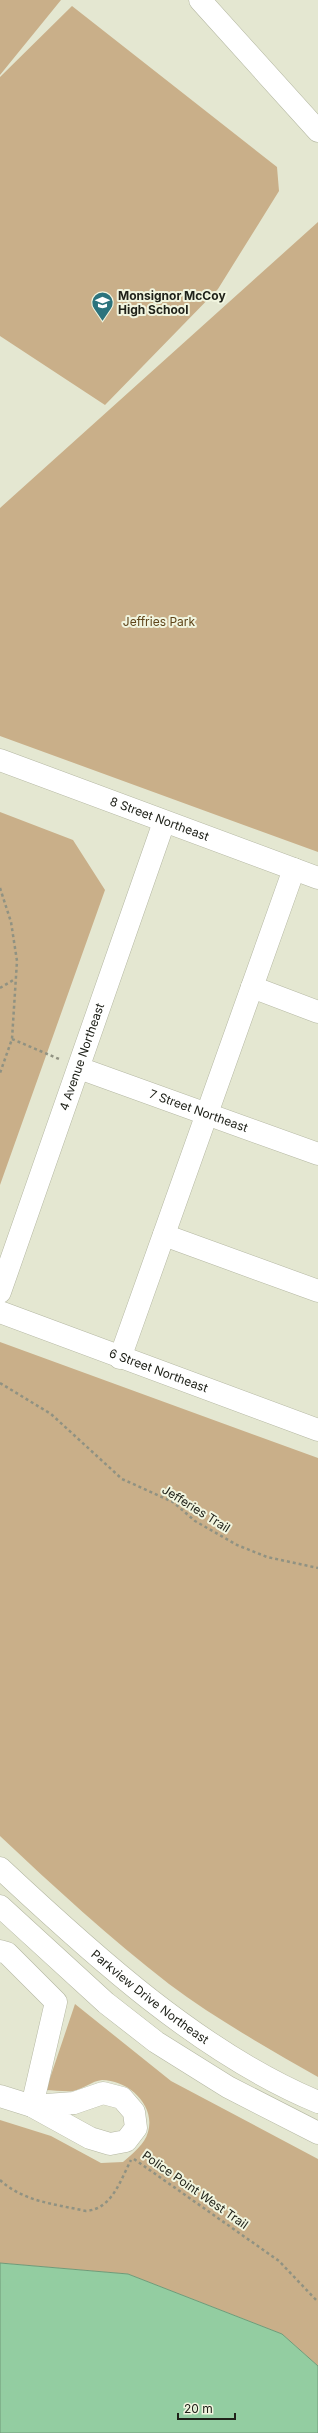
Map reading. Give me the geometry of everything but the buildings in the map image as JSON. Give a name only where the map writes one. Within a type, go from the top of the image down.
[{"type":"street","points":[[200,0],[318,131]]},
{"type":"street","name":"8 Street Northeast","points":[[0,760],[318,878]]},
{"type":"street","name":"4 Avenue Northeast","points":[[0,1292],[164,822]]},
{"type":"street","points":[[120,1358],[294,869]]},
{"type":"street","points":[[252,987],[318,1012]]},
{"type":"street","name":"7 Street Northeast","points":[[78,1068],[318,1154]]},
{"type":"street","points":[[164,1235],[318,1291]]},
{"type":"street","name":"6 Street Northeast","points":[[0,1312],[120,1358],[318,1430]]},
{"type":"street","name":"Parkview Drive Northeast","points":[[0,1868],[125,1980],[183,2023],[247,2065],[318,2102]]},
{"type":"street","points":[[0,1906],[106,2003],[156,2042],[228,2087],[318,2133]]},
{"type":"street","points":[[0,1951],[7,1953],[56,2002],[32,2106],[0,2096]]},
{"type":"path","points":[[0,888],[11,922],[17,961],[15,979],[16,998],[12,1039],[0,1073]]},
{"type":"path","points":[[0,988],[15,979]]},
{"type":"path","points":[[12,1039],[78,1068]]},
{"type":"path","name":"Jefferies Trail","points":[[0,1383],[51,1414],[122,1479],[173,1502],[195,1520],[237,1545],[267,1558],[318,1568]]},
{"type":"path","name":"Police Point West Trail","points":[[0,2180],[12,2191],[29,2199],[86,2211],[95,2210],[101,2208],[112,2196],[132,2158],[279,2261],[318,2302]]},
{"type":"green space","points":[[0,0],[61,0],[0,75]]},
{"type":"green space","name":"Monsignor McCoy High School","points":[[72,6],[277,167],[279,191],[218,289],[105,405],[0,336],[0,77]]},
{"type":"green space","name":"Jeffries Park","points":[[318,222],[318,852],[0,736],[0,508]]},
{"type":"green space","points":[[0,812],[73,840],[105,890],[0,1185]]},
{"type":"green space","points":[[0,1342],[318,1458],[318,2077],[223,2021],[169,1984],[125,1949],[0,1836]]},
{"type":"green space","points":[[75,2004],[171,2081],[318,2159],[318,2366],[282,2334],[128,2274],[0,2263],[0,2120],[51,2136],[101,2163],[123,2162],[141,2145],[148,2132],[148,2112],[144,2104],[130,2089],[121,2084],[102,2080],[73,2091],[46,2090]]},
{"type":"shaded area","points":[[0,2263],[128,2274],[282,2334],[318,2366],[318,2433],[0,2433]]},
{"type":"place","name":"Monsignor McCoy High School","points":[[103,322]]}]
